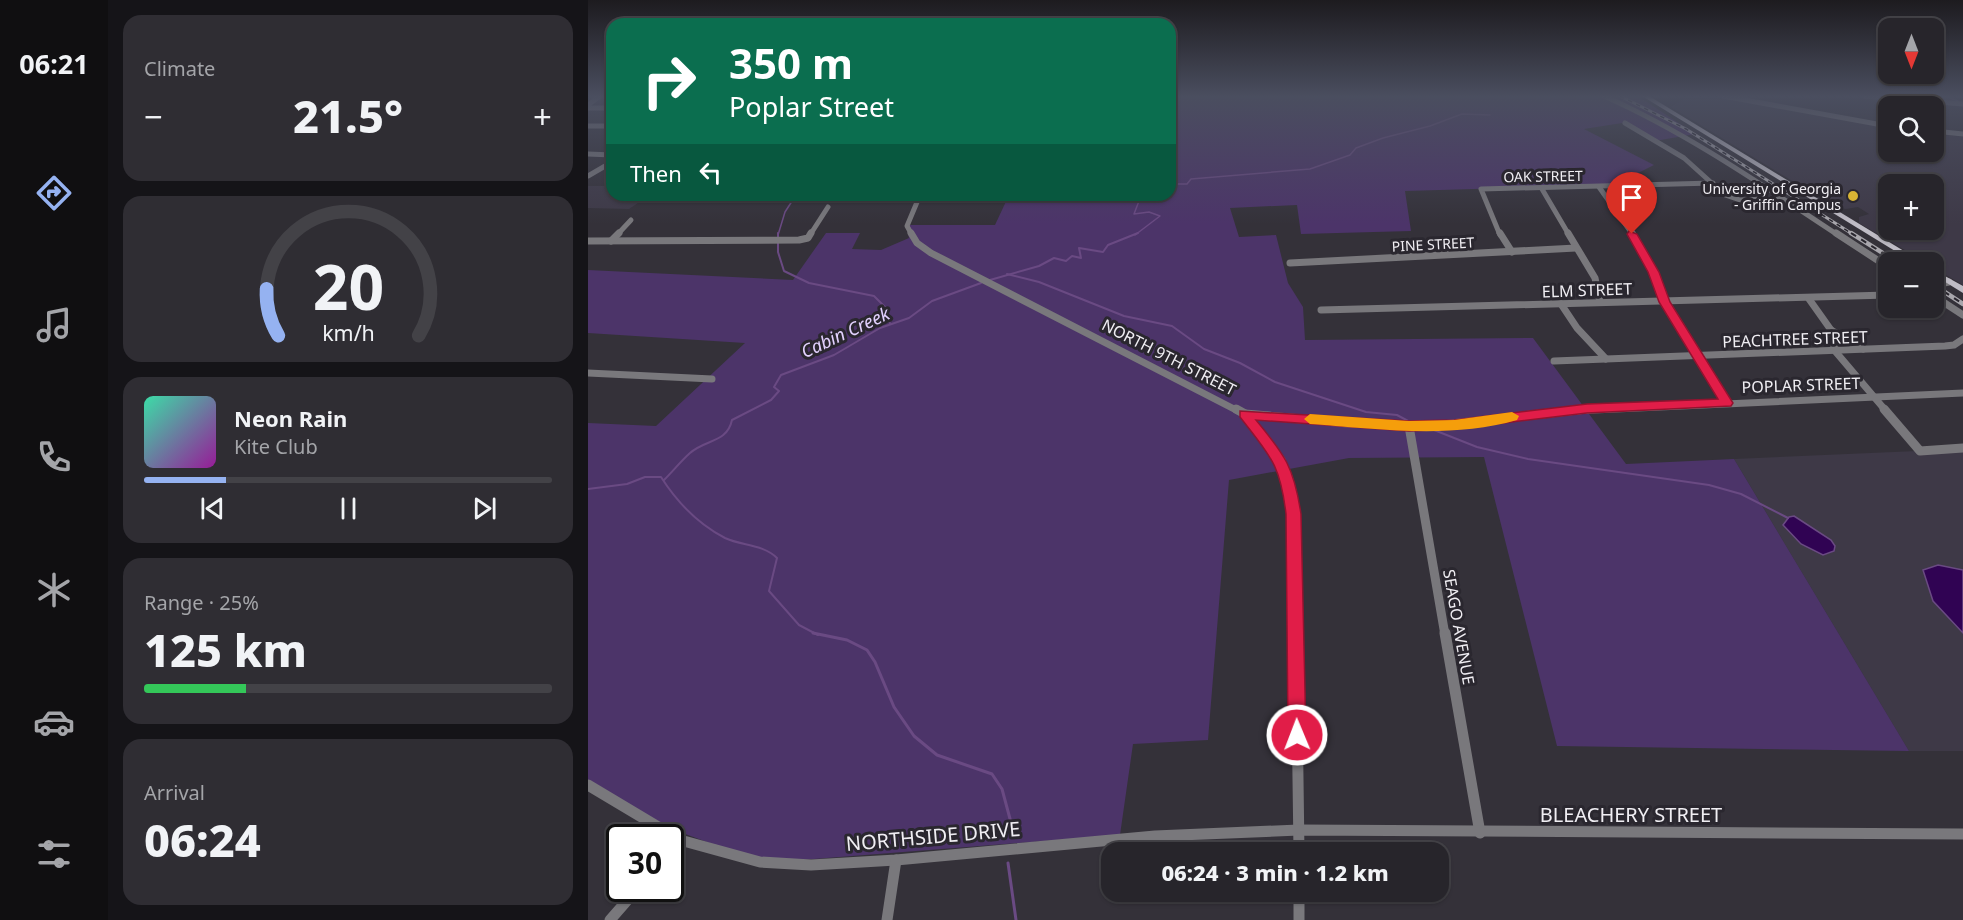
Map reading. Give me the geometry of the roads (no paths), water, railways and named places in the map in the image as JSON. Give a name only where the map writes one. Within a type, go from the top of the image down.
[{"type":"main road","points":[[1716,139],[1902,252]]},
{"type":"main road","points":[[1944,279],[1963,290]]},
{"type":"street","points":[[1652,139],[1684,158],[1731,198],[1783,198]]},
{"type":"street","points":[[1688,139],[1878,260]]},
{"type":"street","points":[[588,154],[606,155]]},
{"type":"street","points":[[588,176],[606,166]]},
{"type":"street","name":"OAK STREET","points":[[1512,252],[1501,236],[1481,189],[1713,183]]},
{"type":"street","points":[[1599,187],[1632,234],[1654,272],[1665,302],[1727,403]]},
{"type":"street","points":[[1542,189],[1595,278],[1600,302]]},
{"type":"street","name":"NORTH 9TH STREET","points":[[917,201],[907,226],[917,243],[932,253],[1245,414],[1281,460],[1289,481],[1294,514],[1299,842]]},
{"type":"street","points":[[588,241],[799,240],[808,238],[828,207]]},
{"type":"street","points":[[611,241],[631,220]]},
{"type":"street","name":"PINE STREET","points":[[1290,263],[1576,248]]},
{"type":"street","points":[[1944,283],[1949,282]]},
{"type":"street","name":"ELM STREET","points":[[1321,310],[1878,296]]},
{"type":"street","points":[[1809,299],[1830,330],[1835,351],[1872,398],[1920,451],[1963,448]]},
{"type":"street","points":[[1944,303],[1963,315]]},
{"type":"street","points":[[1561,304],[1577,328],[1606,359]]},
{"type":"street","points":[[1830,330],[1863,350]]},
{"type":"street","name":"PEACHTREE STREET","points":[[1554,361],[1944,346],[1954,345],[1963,339]]},
{"type":"street","points":[[588,373],[712,379]]},
{"type":"street","name":"POPLAR STREET","points":[[1245,414],[1409,426],[1454,424],[1587,409],[1963,393]]},
{"type":"street","name":"SEAGO AVENUE","points":[[1409,426],[1480,833]]},
{"type":"street","name":"NORTHSIDE DRIVE","points":[[588,785],[653,824]]},
{"type":"street","name":"BLEACHERY STREET","points":[[1299,830],[1480,833],[1963,834]]},
{"type":"street","name":"NORTHSIDE DRIVE","points":[[684,841],[760,862],[811,865],[896,860],[1155,836],[1299,830]]},
{"type":"street","points":[[887,920],[896,860]]},
{"type":"street","points":[[610,920],[626,902]]},
{"type":"street","points":[[1299,902],[1299,920]]},
{"type":"waterway","points":[[1176,184],[1187,184],[1191,179],[1310,169],[1350,155],[1356,148],[1380,139]]},
{"type":"waterway","points":[[778,235],[785,212],[792,201]]},
{"type":"waterway","name":"Cabin Creek","points":[[1137,233],[1160,216],[1149,212],[1134,214],[1139,201]]},
{"type":"waterway","name":"Cabin Creek","points":[[1009,275],[1039,266],[1054,258],[1066,261],[1072,256],[1081,258],[1079,248],[1103,252],[1108,245],[1137,233]]},
{"type":"waterway","points":[[778,235],[778,252],[784,271],[809,283],[874,296],[886,308],[890,324]]},
{"type":"waterway","name":"Cabin Creek","points":[[990,280],[1009,275]]},
{"type":"waterway","points":[[1009,275],[1039,282],[1124,316],[1172,326],[1204,349],[1240,363],[1275,382],[1366,412],[1397,415],[1410,422]]},
{"type":"waterway","name":"Cabin Creek","points":[[664,480],[690,453],[726,433],[732,420],[771,400],[779,391],[774,387],[781,375],[834,355],[880,328],[909,318],[932,301],[981,283]]},
{"type":"waterway","points":[[1434,430],[1477,447],[1528,459],[1709,485],[1741,494],[1788,518]]},
{"type":"waterway","points":[[588,489],[627,484],[645,477],[661,477],[681,504],[706,526],[725,538],[765,550],[777,558],[769,591],[799,625],[815,633]]},
{"type":"waterway","points":[[815,633],[847,640],[867,650],[875,662],[894,707],[914,736],[937,755],[992,774],[1002,789],[1013,830]]},
{"type":"waterway","points":[[1008,863],[1016,920]]},
{"type":"railway","points":[[1702,139],[1854,235]]},
{"type":"railway","points":[[1851,233],[1881,252]]},
{"type":"railway","points":[[1944,292],[1963,304]]},
{"type":"place","name":"University of Georgia - Griffin Campus","points":[[1853,196]]}]
